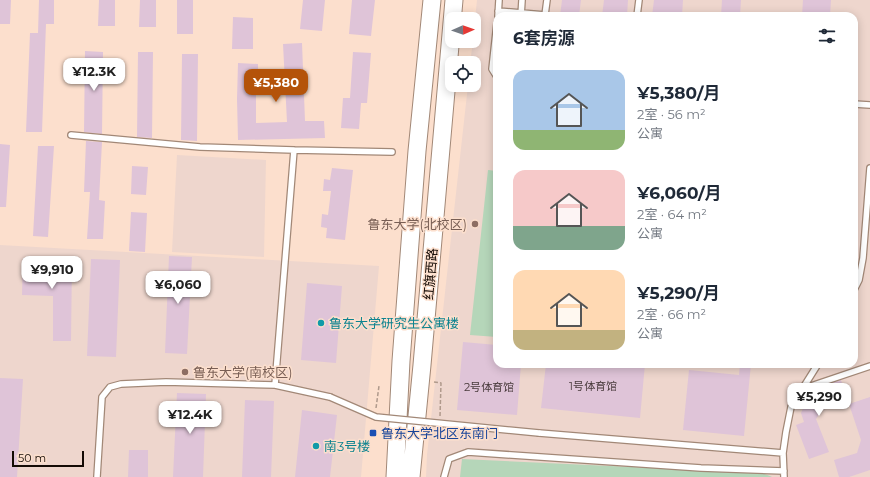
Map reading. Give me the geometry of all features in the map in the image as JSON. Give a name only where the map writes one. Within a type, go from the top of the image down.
[{"type":"main road","name":"红旗西路","points":[[395,477],[401,361],[417,151],[432,0]]},
{"type":"main road","name":"红旗西路","points":[[411,477],[454,0]]},
{"type":"lane","points":[[498,12],[500,0]]},
{"type":"lane","points":[[521,12],[522,0]]},
{"type":"lane","points":[[546,12],[547,0]]},
{"type":"lane","points":[[638,12],[639,0]]},
{"type":"lane","points":[[493,60],[493,71]]},
{"type":"lane","points":[[858,104],[870,105]]},
{"type":"lane","points":[[72,135],[200,147],[392,152]]},
{"type":"lane","points":[[275,385],[294,150]]},
{"type":"lane","points":[[858,282],[868,222],[870,168]]},
{"type":"lane","points":[[802,389],[870,366]]},
{"type":"lane","points":[[444,477],[449,459],[468,452],[784,474],[783,453],[791,407],[815,368]]},
{"type":"lane","points":[[97,477],[102,397],[110,387],[121,384],[166,382],[275,385],[330,398],[376,416],[539,433],[783,453]]},
{"type":"path","points":[[432,382],[441,383],[440,418]]},
{"type":"path","points":[[376,412],[380,386]]},
{"type":"shaded area","name":"鲁东大学(北校区)","points":[[477,0],[870,0],[870,477],[426,477],[427,455],[467,92],[481,92],[481,56],[471,56],[472,48],[481,48],[481,12],[476,12]]},
{"type":"shaded area","points":[[177,155],[266,160],[264,257],[172,252]]},
{"type":"shaded area","name":"鲁东大学(南校区)","points":[[0,245],[379,266],[361,477],[0,477]]},
{"type":"green space","points":[[488,170],[493,171],[493,337],[470,335]]},
{"type":"green space","points":[[462,459],[762,473],[772,477],[460,477]]},
{"type":"building","points":[[0,0],[11,0],[10,24],[0,24]]},
{"type":"building","points":[[39,0],[54,0],[54,24],[46,24],[42,132],[26,132],[30,33],[38,33]]},
{"type":"building","points":[[99,0],[115,0],[115,26],[98,26]]},
{"type":"building","points":[[140,0],[156,0],[156,27],[139,27]]},
{"type":"building","points":[[177,0],[193,0],[193,34],[177,34]]},
{"type":"building","points":[[303,0],[325,0],[322,31],[300,29]]},
{"type":"building","points":[[352,0],[375,0],[371,36],[349,34]]},
{"type":"building","points":[[562,0],[581,0],[580,12],[560,12]]},
{"type":"building","points":[[604,0],[628,0],[627,12],[602,12]]},
{"type":"building","points":[[654,0],[683,0],[682,12],[652,12]]},
{"type":"building","points":[[722,0],[741,0],[740,12],[721,12]]},
{"type":"building","points":[[803,0],[831,0],[830,12],[802,12]]},
{"type":"building","points":[[233,17],[253,18],[253,49],[232,49]]},
{"type":"building","points":[[302,43],[305,121],[324,121],[325,138],[238,140],[238,63],[258,64],[256,123],[287,122],[283,44]]},
{"type":"building","points":[[85,51],[103,52],[102,134],[84,132]]},
{"type":"building","points":[[138,52],[153,52],[152,138],[137,137]]},
{"type":"building","points":[[353,52],[371,53],[367,103],[361,103],[359,129],[341,128],[343,98],[350,98]]},
{"type":"building","points":[[182,54],[198,54],[197,141],[181,140]]},
{"type":"building","points":[[86,141],[102,142],[99,200],[105,201],[103,239],[87,239],[90,192],[84,192]]},
{"type":"building","points":[[0,144],[10,145],[6,207],[0,207]]},
{"type":"building","points":[[38,146],[54,146],[48,237],[33,236]]},
{"type":"building","points":[[132,166],[148,167],[146,195],[131,194]]},
{"type":"building","points":[[332,168],[353,170],[345,240],[326,238],[327,228],[321,227],[322,214],[328,215],[331,191],[323,191],[324,179],[330,180]]},
{"type":"building","points":[[131,212],[147,213],[145,252],[129,251]]},
{"type":"building","points":[[169,256],[192,257],[187,354],[165,353]]},
{"type":"building","points":[[23,258],[72,260],[71,341],[53,341],[53,296],[22,295]]},
{"type":"building","points":[[91,259],[120,260],[116,357],[87,356]]},
{"type":"building","name":"鲁东大学研究生公寓楼","points":[[307,283],[342,286],[336,363],[301,360]]},
{"type":"building","points":[[463,342],[493,345],[493,368],[521,368],[517,415],[457,410]]},
{"type":"building","points":[[546,368],[645,368],[640,418],[541,408]]},
{"type":"building","points":[[740,368],[751,368],[744,436],[683,430],[689,370],[739,375]]},
{"type":"building","points":[[0,378],[23,379],[17,477],[0,477]]},
{"type":"building","points":[[841,380],[848,402],[822,410],[816,419],[829,452],[809,459],[796,425],[804,422],[801,413],[806,402],[817,399],[814,389]]},
{"type":"building","points":[[177,393],[206,394],[203,477],[173,477]]},
{"type":"building","points":[[870,397],[870,470],[849,477],[839,477],[834,460],[857,453],[861,440],[849,404]]},
{"type":"building","points":[[245,400],[274,401],[271,477],[242,477]]},
{"type":"building","name":"南3号楼","points":[[302,410],[337,415],[330,477],[295,477]]},
{"type":"building","points":[[129,450],[148,450],[148,477],[128,477]]},
{"type":"place","name":"鲁东大学(北校区)","points":[[475,224]]},
{"type":"place","name":"鲁东大学研究生公寓楼","points":[[321,323]]},
{"type":"place","name":"鲁东大学(南校区)","points":[[185,372]]},
{"type":"place","name":"鲁东大学北区东南门","points":[[373,433]]},
{"type":"place","name":"南3号楼","points":[[316,446]]}]
